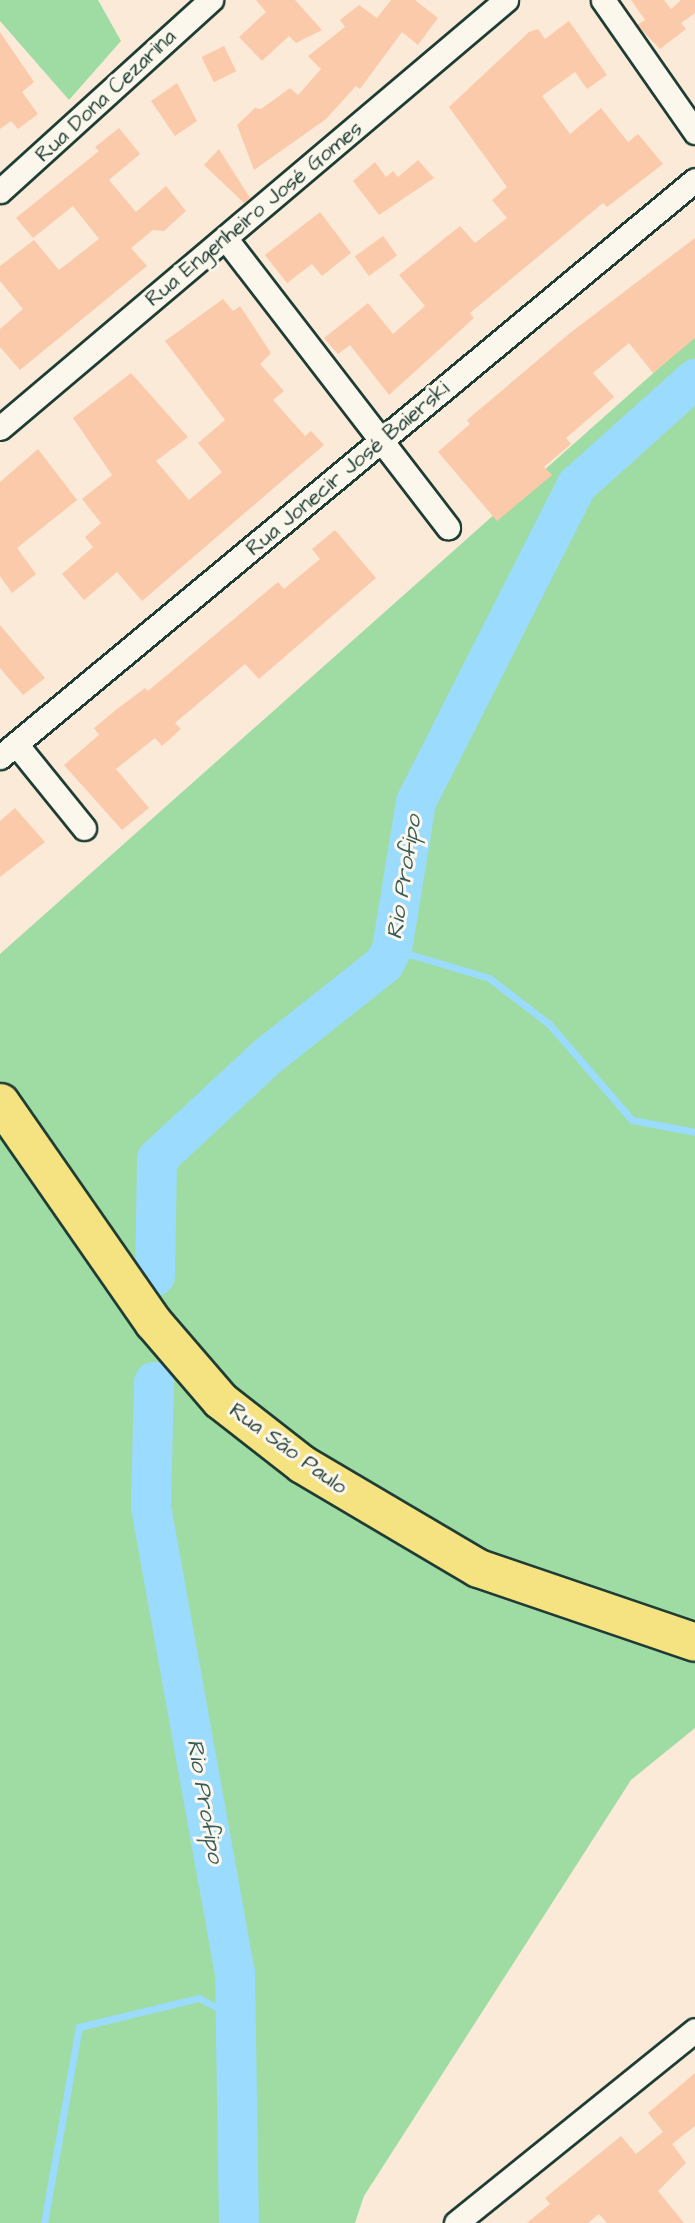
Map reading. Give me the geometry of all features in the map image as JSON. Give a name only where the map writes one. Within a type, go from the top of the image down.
[{"type":"main road","name":"Rua São Paulo","points":[[0,1102],[153,1322],[220,1400],[302,1464],[478,1568],[695,1642]]},
{"type":"street","name":"Rua Dona Cezarina","points":[[0,191],[211,0]]},
{"type":"street","name":"Rua Engenheiro José Gomes","points":[[0,428],[506,0]]},
{"type":"street","points":[[603,0],[695,132]]},
{"type":"street","name":"Rua Jonecir José Baierski","points":[[8,750],[695,180]]},
{"type":"street","points":[[226,239],[447,527]]},
{"type":"street","points":[[8,750],[84,828]]},
{"type":"street","points":[[456,2223],[695,2030]]},
{"type":"green space","points":[[0,0],[98,0],[121,41],[69,100],[0,21]]},
{"type":"green space","points":[[695,336],[695,1728],[631,1780],[364,2196],[355,2223],[0,2223],[0,954]]},
{"type":"building","points":[[256,0],[295,0],[322,30],[296,43],[289,36],[262,61],[239,37],[266,12]]},
{"type":"building","points":[[391,0],[415,0],[438,18],[418,45],[402,32],[360,89],[356,86],[326,119],[254,170],[237,125],[255,108],[261,109],[290,88],[298,95],[321,69],[308,56],[345,27],[340,20],[359,5],[377,18]]},
{"type":"building","points":[[631,0],[664,0],[671,9],[681,0],[695,0],[695,13],[681,23],[686,29],[660,49],[637,25],[645,20]]},
{"type":"building","points":[[569,21],[607,75],[587,89],[575,72],[542,96],[570,134],[601,108],[628,142],[638,134],[663,164],[607,207],[603,203],[470,313],[474,318],[389,395],[350,345],[338,354],[324,338],[368,303],[393,334],[425,306],[399,275],[460,226],[475,243],[507,218],[492,200],[507,187],[449,107],[529,32],[538,29],[545,39]]},
{"type":"building","points":[[0,32],[34,82],[22,92],[38,114],[18,129],[11,121],[0,129]]},
{"type":"building","points":[[224,46],[236,71],[214,82],[202,57]]},
{"type":"building","points":[[177,83],[197,121],[175,136],[151,101]]},
{"type":"building","points":[[119,128],[140,154],[109,180],[136,212],[166,186],[186,211],[164,231],[153,230],[131,248],[147,266],[20,370],[0,347],[0,329],[23,309],[0,281],[0,266],[34,240],[59,270],[99,239],[73,206],[33,238],[16,218],[99,151],[95,147]]},
{"type":"building","points":[[219,149],[250,198],[244,203],[204,165]]},
{"type":"building","points":[[418,160],[434,178],[379,215],[353,181],[375,162],[386,177],[393,171],[398,177]]},
{"type":"building","points":[[320,212],[351,253],[322,276],[312,264],[287,283],[265,255]]},
{"type":"building","points":[[383,236],[397,255],[369,276],[355,257]]},
{"type":"building","points":[[695,238],[695,338],[653,373],[629,343],[593,373],[614,397],[566,438],[571,444],[544,467],[552,475],[497,521],[438,452],[470,424],[467,420],[570,333]]},
{"type":"building","points":[[223,299],[233,311],[240,306],[271,353],[260,364],[284,391],[273,400],[305,436],[311,431],[324,445],[142,601],[117,572],[84,600],[62,574],[93,547],[85,537],[101,523],[82,499],[112,475],[73,418],[131,373],[188,437],[156,461],[189,500],[222,472],[198,443],[225,420],[165,341]]},
{"type":"building","points":[[38,449],[77,500],[17,548],[36,574],[12,593],[0,576],[0,482]]},
{"type":"building","points":[[335,530],[376,578],[259,679],[245,664],[175,723],[181,729],[162,746],[155,738],[116,769],[149,808],[122,830],[64,765],[99,735],[94,728],[117,709],[145,688],[148,691],[278,582],[284,589],[320,559],[312,549]]},
{"type":"building","points":[[0,625],[45,678],[23,695],[0,668]]},
{"type":"building","points":[[15,808],[45,842],[0,877],[0,821]]},
{"type":"building","points":[[695,2073],[695,2126],[672,2144],[686,2163],[658,2191],[684,2223],[607,2223],[599,2214],[588,2223],[527,2223],[550,2204],[545,2198],[621,2136],[636,2154],[663,2132],[648,2113]]},
{"type":"waterway","name":"Rio Profipo","points":[[155,1276],[157,1159],[268,1056],[384,964],[392,949],[416,802],[577,485],[695,379]]},
{"type":"waterway","points":[[392,949],[489,978],[549,1024],[632,1120],[695,1132]]},
{"type":"waterway","name":"Rio Profipo","points":[[154,1382],[151,1507],[235,1972],[239,2223]]},
{"type":"waterway","points":[[44,2223],[79,2027],[199,1998],[236,2018]]}]
